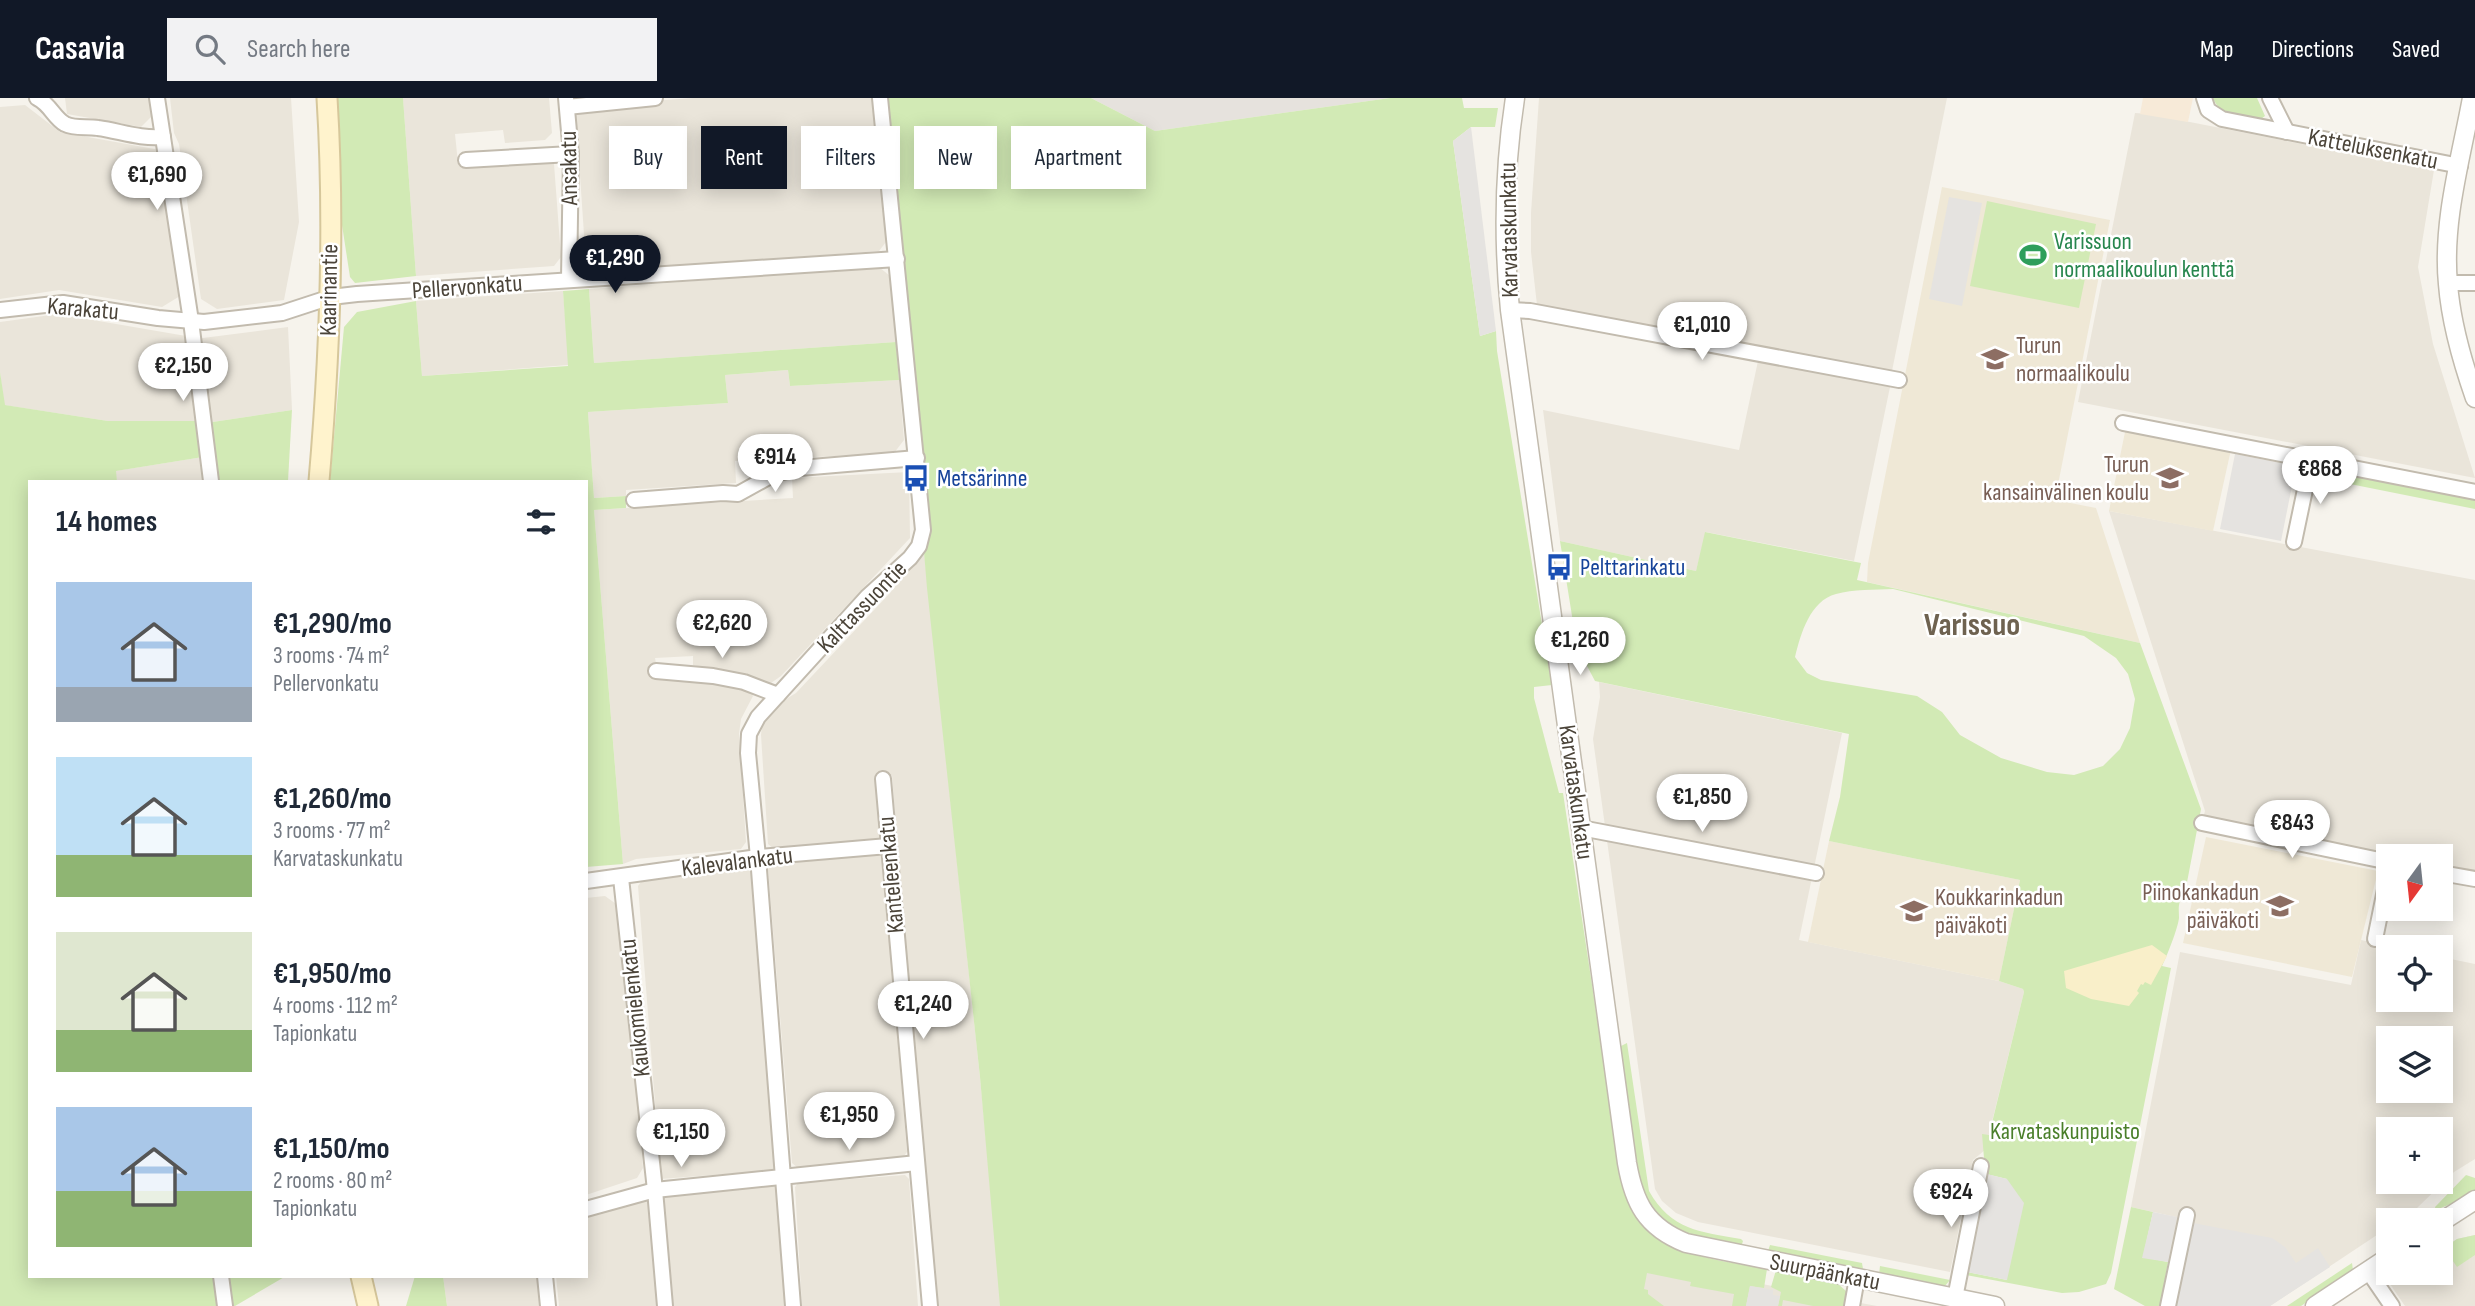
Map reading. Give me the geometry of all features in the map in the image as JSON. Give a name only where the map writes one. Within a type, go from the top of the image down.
[{"type":"main road","name":"Kaarinantie","points":[[319,480],[331,297],[327,98]]},
{"type":"main road","points":[[361,1278],[368,1306]]},
{"type":"street","points":[[37,98],[45,102],[60,120],[70,126],[95,127],[143,138],[163,137]]},
{"type":"street","points":[[157,98],[191,321],[211,480]]},
{"type":"street","points":[[566,103],[655,98]]},
{"type":"street","name":"Kalttassuontie","points":[[793,1306],[748,753],[749,734],[758,717],[867,597],[909,558],[919,546],[923,530],[880,98]]},
{"type":"street","name":"Karvataskunkatu","points":[[1514,98],[1505,195],[1510,310],[1627,1163],[1634,1195],[1645,1214],[1656,1226],[1676,1239],[1696,1246]]},
{"type":"street","name":"Katteluksenkatu","points":[[2204,98],[2208,110],[2222,119],[2459,166]]},
{"type":"street","name":"Katteluksenkatu","points":[[2270,98],[2287,132]]},
{"type":"street","points":[[2472,98],[2448,240],[2448,283],[2459,345],[2475,398]]},
{"type":"street","name":"Ansakatu","points":[[566,103],[571,154],[569,280]]},
{"type":"street","points":[[466,160],[571,154]]},
{"type":"street","name":"Pellervonkatu","points":[[331,297],[897,259]]},
{"type":"street","points":[[2448,283],[2475,283]]},
{"type":"street","name":"Karakatu","points":[[0,310],[63,303],[191,321],[216,321],[282,313],[331,297]]},
{"type":"street","points":[[1510,310],[1530,311],[1899,380]]},
{"type":"street","points":[[2123,423],[2475,492]]},
{"type":"street","points":[[634,500],[738,494],[774,474],[800,468],[917,458]]},
{"type":"street","points":[[2294,542],[2311,461]]},
{"type":"street","points":[[656,671],[744,681],[778,695]]},
{"type":"street","name":"Kanteleenkatu","points":[[883,779],[930,1306]]},
{"type":"street","points":[[2202,823],[2376,859]]},
{"type":"street","points":[[1581,828],[1816,873]]},
{"type":"street","name":"Kalevalankatu","points":[[588,881],[758,858],[888,846]]},
{"type":"street","points":[[2454,875],[2475,879]]},
{"type":"street","name":"Kaukomielenkatu","points":[[621,878],[655,1190],[664,1306]]},
{"type":"street","points":[[2375,939],[2379,921]]},
{"type":"street","points":[[588,1208],[655,1190],[916,1163]]},
{"type":"street","points":[[1955,1298],[1981,1166]]},
{"type":"street","points":[[2453,1214],[2475,1200]]},
{"type":"street","points":[[2168,1306],[2187,1215]]},
{"type":"street","name":"Suurpäänkatu","points":[[1696,1246],[1995,1306]]},
{"type":"street","points":[[2315,1306],[2376,1266]]},
{"type":"street","points":[[2368,1271],[2392,1306]]},
{"type":"street","points":[[221,1278],[225,1306]]},
{"type":"street","points":[[545,1278],[548,1306]]},
{"type":"street","points":[[1852,1306],[1857,1279]]},
{"type":"shaded area","points":[[65,98],[150,98],[152,116],[141,127],[67,114]]},
{"type":"shaded area","points":[[170,98],[291,98],[299,222],[284,300],[217,309],[201,299]]},
{"type":"shaded area","points":[[403,98],[549,98],[552,133],[545,140],[505,143],[503,130],[455,134],[458,163],[545,157],[554,164],[561,257],[554,266],[416,276]]},
{"type":"shaded area","points":[[693,98],[872,98],[875,126],[801,126],[801,189],[881,189],[886,242],[879,251],[599,272],[586,264],[576,116],[585,106]]},
{"type":"shaded area","points":[[1091,98],[1390,98],[1155,131]]},
{"type":"shaded area","points":[[1539,98],[1947,98],[1892,371],[1537,305],[1531,252],[1531,213]]},
{"type":"shaded area","points":[[2143,98],[2193,98],[2188,122],[2140,114]]},
{"type":"shaded area","points":[[25,105],[60,132],[160,150],[180,296],[162,307],[59,290],[0,299],[0,107]]},
{"type":"shaded area","points":[[2135,113],[2434,170],[2418,267],[2433,344],[2475,478],[2078,402]]},
{"type":"shaded area","points":[[1471,127],[1496,331],[1480,336],[1453,141]]},
{"type":"shaded area","name":"Turun normaalikoulu","points":[[1942,187],[2110,220],[2055,500],[2096,508],[2140,643],[1867,582],[1868,563]]},
{"type":"shaded area","points":[[1949,197],[1982,203],[1962,306],[1929,299]]},
{"type":"shaded area","points":[[879,267],[890,276],[896,342],[594,363],[589,289]]},
{"type":"shaded area","points":[[563,291],[569,365],[422,376],[416,301]]},
{"type":"shaded area","points":[[58,314],[186,336],[198,421],[108,421],[4,405],[0,372],[0,322]]},
{"type":"shaded area","points":[[288,327],[292,410],[206,423],[195,339]]},
{"type":"shaded area","points":[[1758,361],[1890,387],[1854,561],[1706,532],[1696,571],[1560,541],[1543,410],[1739,450]]},
{"type":"shaded area","points":[[788,370],[790,386],[899,380],[904,440],[894,453],[735,461],[736,483],[626,490],[626,496],[594,498],[588,412],[728,403],[725,375]]},
{"type":"shaded area","name":"Turun kansainvälinen koulu","points":[[2123,423],[2232,445],[2213,531],[2109,511],[2125,432]]},
{"type":"shaded area","points":[[2235,454],[2296,466],[2281,541],[2220,529]]},
{"type":"shaded area","points":[[203,457],[206,480],[117,480],[115,471]]},
{"type":"shaded area","points":[[909,472],[910,538],[781,676],[771,683],[693,665],[693,656],[655,658],[659,679],[687,678],[750,691],[753,696],[741,719],[739,734],[746,842],[741,849],[636,859],[623,864],[594,510],[793,498],[792,478]]},
{"type":"shaded area","points":[[2109,511],[2475,580],[2475,872],[2454,868],[2454,844],[2376,844],[2376,853],[2203,818],[2205,811]]},
{"type":"shaded area","points":[[924,551],[1002,1306],[932,1306],[892,775],[879,775],[884,835],[881,840],[774,849],[768,844],[761,735],[762,725],[770,709],[796,693],[890,593]]},
{"type":"shaded area","points":[[1599,682],[1842,733],[1799,940],[1999,981],[2023,989],[1985,1150],[1973,1160],[1950,1272],[1698,1222],[1676,1213],[1662,1201],[1655,1189],[1593,739],[1600,697]]},
{"type":"shaded area","name":"Piinokankadun päiväkoti","points":[[2206,837],[2376,871],[2352,977],[2183,943]]},
{"type":"shaded area","name":"Koukkarinkadun päiväkoti","points":[[1829,841],[2020,880],[1999,981],[1808,942]]},
{"type":"shaded area","points":[[878,855],[883,857],[907,1152],[900,1161],[798,1168],[792,1163],[768,869],[773,864]]},
{"type":"shaded area","points":[[749,870],[754,875],[778,1170],[661,1179],[638,886],[643,879]]},
{"type":"shaded area","points":[[605,896],[623,909],[643,1168],[637,1178],[588,1194],[588,898]]},
{"type":"shaded area","points":[[2361,940],[2376,943],[2376,1012],[2453,1012],[2453,959],[2475,964],[2475,1159],[2453,1173],[2453,1117],[2376,1117],[2376,1194],[2431,1194],[2417,1208],[2376,1208],[2376,1236],[2270,1306],[2160,1306],[2176,1217],[2131,1207],[2180,952],[2351,985]]},
{"type":"shaded area","points":[[1987,1174],[2007,1179],[2024,1203],[2007,1280],[1967,1272]]},
{"type":"shaded area","points":[[905,1175],[909,1179],[918,1306],[802,1306],[795,1187],[798,1183]]},
{"type":"shaded area","points":[[779,1184],[787,1306],[670,1306],[662,1191]]},
{"type":"shaded area","points":[[644,1198],[649,1201],[657,1306],[559,1306],[556,1278],[588,1278],[588,1215]]},
{"type":"shaded area","points":[[2153,1212],[2177,1217],[2168,1262],[2142,1258]]},
{"type":"shaded area","points":[[2193,1223],[2272,1238],[2285,1247],[2296,1263],[2318,1248],[2330,1267],[2270,1306],[2177,1306]]},
{"type":"shaded area","points":[[2475,1235],[2475,1306],[2405,1306],[2391,1285],[2453,1285],[2453,1242]]},
{"type":"shaded area","points":[[1629,1258],[1839,1299],[1877,1306],[1635,1306]]},
{"type":"shaded area","points":[[443,1278],[541,1278],[544,1306],[447,1306]]},
{"type":"shaded area","points":[[1750,1286],[1773,1290],[1773,1295],[1780,1296],[1778,1306],[1746,1306]]},
{"type":"green space","points":[[337,98],[403,98],[416,276],[355,283],[350,277],[340,212]]},
{"type":"green space","points":[[886,98],[1091,98],[1145,126],[1011,126],[1011,189],[1146,189],[1146,126],[1155,131],[1390,98],[1462,98],[1464,108],[1498,108],[1495,127],[1471,127],[1453,141],[1480,336],[1496,331],[1497,351],[1552,685],[1534,687],[1534,698],[1559,793],[1563,793],[1622,1183],[1632,1207],[1660,1239],[1699,1256],[1767,1269],[1764,1288],[1750,1286],[1746,1306],[1732,1306],[1734,1294],[1690,1286],[1691,1282],[1647,1273],[1644,1289],[1664,1306],[1000,1306],[980,1077],[927,588],[894,189],[900,189],[900,126],[888,126]]},
{"type":"green space","points":[[2213,98],[2257,98],[2265,116],[2261,119],[2227,112],[2216,104]]},
{"type":"green space","name":"Varissuon normaalikoulun kenttä","points":[[1987,201],[2096,224],[2079,308],[1970,286]]},
{"type":"green space","points":[[589,289],[594,363],[896,342],[899,380],[790,386],[788,370],[725,375],[728,403],[588,412],[594,498],[626,496],[626,508],[594,510],[623,864],[588,867],[588,480],[330,480],[344,327],[357,312],[416,301],[422,376],[568,366],[563,291]]},
{"type":"green space","points":[[0,372],[5,405],[108,421],[198,421],[203,457],[116,471],[117,480],[28,480],[28,1278],[214,1278],[218,1306],[0,1306]]},
{"type":"green space","points":[[292,410],[288,480],[215,480],[206,423]]},
{"type":"green space","points":[[2323,470],[2475,500],[2475,509],[2315,477]]},
{"type":"green space","name":"Karvataskunpuisto","points":[[1705,532],[1861,563],[1857,580],[2140,643],[2201,809],[2184,898],[2179,903],[2178,923],[2162,966],[2171,968],[2111,1273],[2106,1284],[2079,1292],[2062,1293],[1966,1275],[1967,1272],[2007,1280],[2007,1179],[1986,1174],[1981,1166],[1984,1158],[1982,1134],[1989,1135],[2024,992],[2023,989],[1999,981],[2020,880],[1829,841],[1840,797],[1849,734],[1595,681],[1577,647],[1560,541],[1696,571]],"holes":[[[1893,589],[2084,636],[2116,658],[2128,674],[2135,699],[2130,728],[2120,749],[2103,766],[2074,775],[2047,772],[2001,758],[1960,735],[1942,712],[1917,696],[1821,680],[1807,673],[1795,657],[1804,628],[1819,603],[1836,594],[1857,590]]]},
{"type":"green space","points":[[1627,1043],[1649,1191],[1667,1214],[1677,1221],[1700,1231],[1741,1239],[1741,1247],[1684,1234],[1670,1226],[1648,1204],[1638,1178],[1619,1047]]},
{"type":"green space","points":[[2466,1175],[2475,1178],[2475,1190],[2458,1201],[2435,1208],[2448,1194],[2453,1194],[2453,1188]]},
{"type":"green space","points":[[2131,1207],[2153,1212],[2143,1257],[2168,1262],[2160,1306],[2145,1306],[2114,1289]]},
{"type":"green space","points":[[2475,1235],[2475,1255],[2457,1267],[2453,1261],[2453,1242]]},
{"type":"green space","points":[[1770,1245],[1862,1263],[1863,1269],[1770,1253]]},
{"type":"green space","points":[[2352,1263],[2353,1270],[2301,1306],[2287,1306]]},
{"type":"green space","points":[[1880,1266],[1950,1280],[1944,1287],[1879,1275]]},
{"type":"green space","points":[[1776,1270],[1837,1283],[1846,1291],[1848,1306],[1813,1306],[1783,1300],[1782,1306],[1778,1306],[1781,1292],[1771,1287]]},
{"type":"green space","points":[[226,1278],[283,1278],[235,1306],[230,1306]]},
{"type":"green space","points":[[414,1278],[443,1278],[447,1306],[406,1306]]},
{"type":"sand","points":[[2152,945],[2167,956],[2151,985],[2145,982],[2141,984],[2137,991],[2139,993],[2129,1006],[2091,999],[2066,988],[2064,971]]},
{"type":"place","name":"Varissuon normaalikoulun kenttä","points":[[2033,255]]},
{"type":"place","name":"Turun normaalikoulu","points":[[1995,359]]},
{"type":"place","name":"Metsärinne","points":[[916,478]]},
{"type":"place","name":"Turun kansainvälinen koulu","points":[[2170,478]]},
{"type":"place","name":"Pelttarinkatu","points":[[1559,567]]},
{"type":"place","name":"Piinokankadun päiväkoti","points":[[2280,906]]},
{"type":"place","name":"Koukkarinkadun päiväkoti","points":[[1914,911]]},
{"type":"district","name":"Varissuo","points":[[1972,625]]}]
